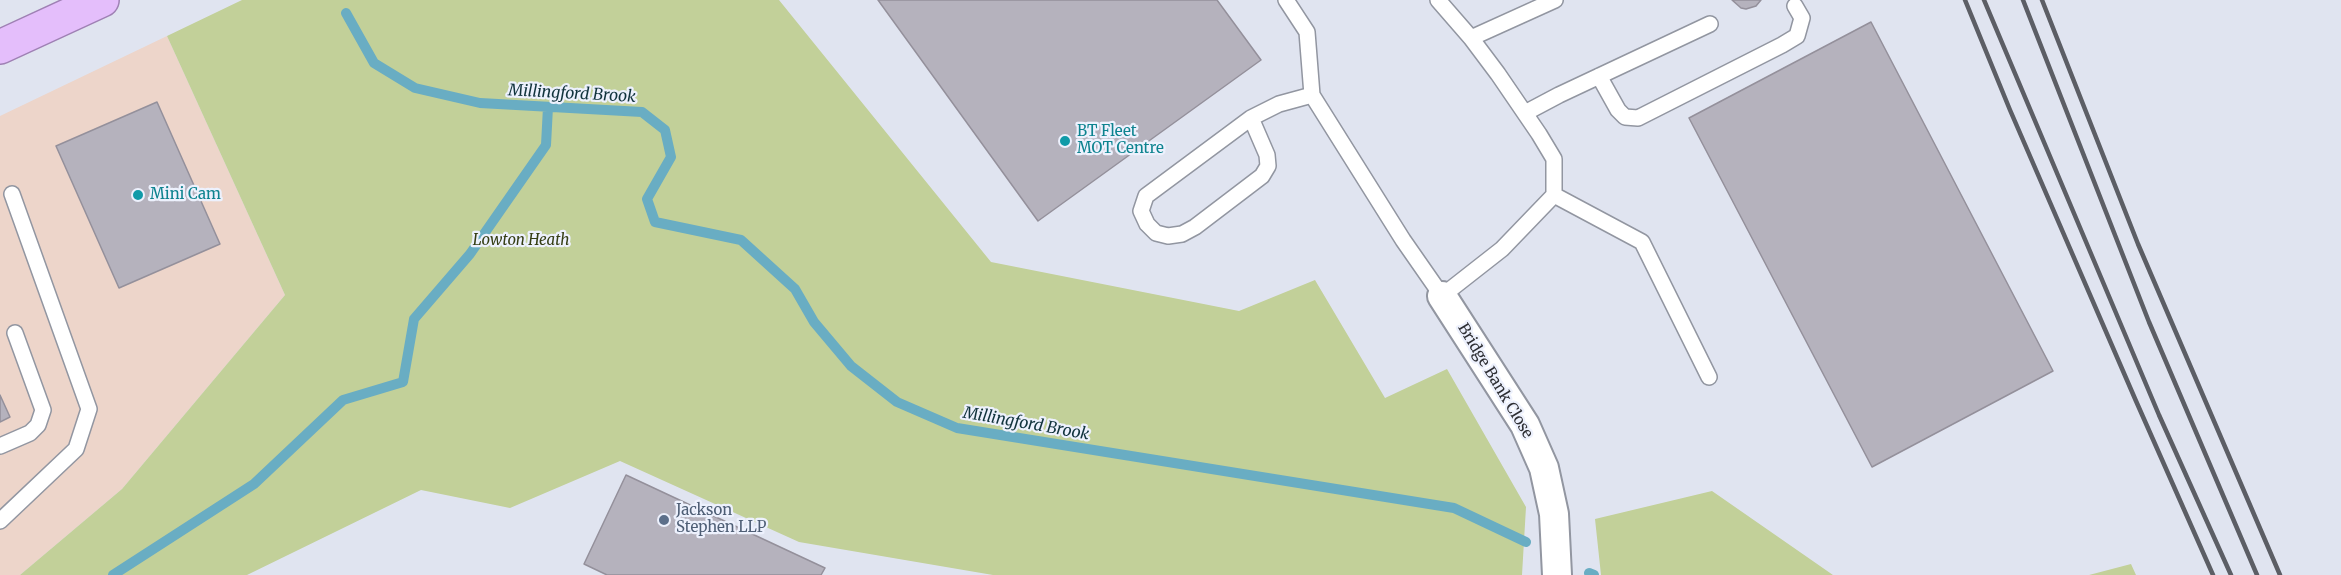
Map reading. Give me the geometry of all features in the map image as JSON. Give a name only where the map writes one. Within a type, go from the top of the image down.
[{"type":"highway","points":[[0,46],[102,0]]},
{"type":"street","name":"Bridge Bank Close","points":[[1442,296],[1525,425],[1544,468],[1554,514],[1557,575]]},
{"type":"lane","points":[[1286,0],[1307,32],[1312,95],[1403,240],[1442,296],[1502,249],[1554,195],[1554,159],[1525,113],[1471,38],[1438,0]]},
{"type":"lane","points":[[1471,38],[1555,0]]},
{"type":"lane","points":[[1599,76],[1618,110],[1625,117],[1638,118],[1797,36],[1802,18],[1795,6]]},
{"type":"lane","points":[[1525,113],[1710,24]]},
{"type":"lane","points":[[1251,118],[1267,155],[1268,166],[1262,176],[1195,227],[1182,234],[1168,236],[1156,233],[1147,224],[1141,211],[1146,196],[1251,118],[1279,104],[1312,95]]},
{"type":"lane","points":[[0,521],[76,450],[89,409],[12,194]]},
{"type":"lane","points":[[1554,195],[1642,242],[1709,377]]},
{"type":"lane","points":[[0,446],[30,433],[38,425],[43,410],[15,333]]},
{"type":"shaded area","points":[[167,36],[285,295],[122,489],[20,575],[0,575],[0,116]]},
{"type":"green space","name":"Lowton Heath","points":[[242,0],[779,0],[991,262],[1239,311],[1315,280],[1385,398],[1447,369],[1526,507],[1522,575],[993,575],[799,542],[620,461],[510,508],[421,490],[247,575],[20,575],[122,489],[285,295],[167,36]]},
{"type":"green space","points":[[1712,491],[1833,575],[1601,575],[1595,519]]},
{"type":"green space","points":[[2131,564],[2136,575],[2089,575]]},
{"type":"building","name":"BT Fleet MOT Centre","points":[[878,0],[1217,0],[1261,60],[1038,221]]},
{"type":"building","points":[[1732,0],[1761,0],[1756,6],[1746,9],[1741,8]]},
{"type":"building","points":[[1871,22],[2053,371],[1872,467],[1689,118]]},
{"type":"building","name":"Mini Cam","points":[[157,102],[220,244],[119,288],[56,146]]},
{"type":"building","points":[[0,395],[10,417],[0,422]]},
{"type":"building","name":"Jackson Stephen LLP","points":[[626,475],[825,568],[821,575],[607,575],[584,564]]},
{"type":"waterway","name":"Millingford Brook","points":[[346,13],[374,63],[415,88],[480,103],[642,112],[665,130],[671,157],[647,199],[655,222],[741,240],[795,289],[814,322],[851,366],[897,402],[957,428],[1454,508],[1526,542]]},
{"type":"waterway","points":[[113,575],[254,484],[343,400],[403,382],[414,319],[470,254],[546,145],[548,107]]},
{"type":"waterway","name":"Millingford Brook","points":[[1589,573],[1594,575]]},
{"type":"railway","points":[[1965,0],[2010,110],[2213,575]]},
{"type":"railway","points":[[1984,0],[2159,415],[2231,575]]},
{"type":"railway","points":[[2023,0],[2149,322],[2257,575]]},
{"type":"railway","points":[[2042,0],[2138,244],[2280,575]]},
{"type":"place","name":"BT Fleet MOT Centre","points":[[1065,141]]},
{"type":"place","name":"Mini Cam","points":[[138,195]]},
{"type":"place","name":"Jackson Stephen LLP","points":[[664,520]]}]
